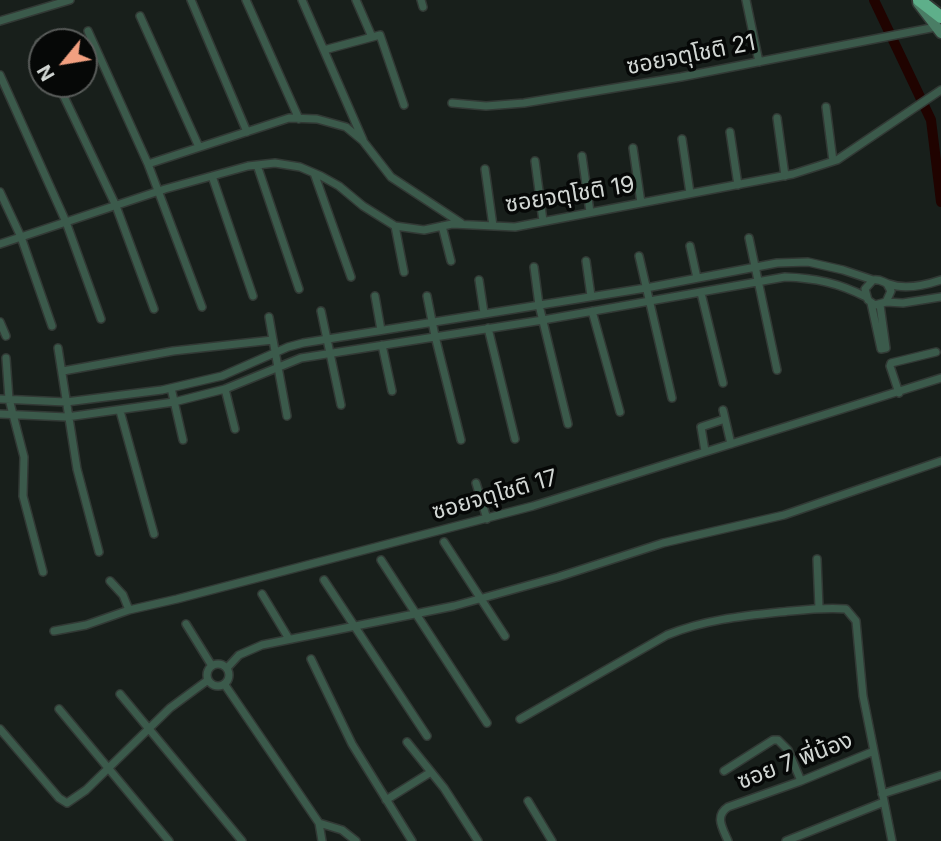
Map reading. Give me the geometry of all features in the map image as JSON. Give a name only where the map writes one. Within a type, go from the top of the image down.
[{"type":"highway","points":[[917,0],[939,26]]},
{"type":"street","points":[[0,21],[71,0]]},
{"type":"street","points":[[191,0],[247,132]]},
{"type":"street","points":[[246,0],[299,119]]},
{"type":"street","points":[[302,0],[363,141]]},
{"type":"street","points":[[356,0],[372,37]]},
{"type":"street","points":[[746,0],[759,62]]},
{"type":"street","points":[[140,16],[199,147]]},
{"type":"street","name":"ซอยจตุโชติ 21","points":[[452,103],[486,106],[524,103],[876,41],[939,26]]},
{"type":"street","points":[[324,50],[380,35],[404,105]]},
{"type":"street","points":[[98,53],[160,191],[202,307]]},
{"type":"street","points":[[0,75],[66,222],[102,319]]},
{"type":"street","name":"ซอยจตุโชติ 19","points":[[0,244],[160,191],[257,165],[275,163],[300,167],[339,186],[363,206],[395,226],[424,230],[463,225],[514,227],[785,176],[833,162],[940,91]]},
{"type":"street","points":[[65,98],[116,206],[154,309]]},
{"type":"street","points":[[826,107],[833,162]]},
{"type":"street","points":[[148,164],[289,118],[317,119],[346,127],[363,141],[391,177],[463,225]]},
{"type":"street","points":[[777,118],[785,176]]},
{"type":"street","points":[[730,132],[738,185]]},
{"type":"street","points":[[681,139],[690,194]]},
{"type":"street","points":[[633,148],[641,203]]},
{"type":"street","points":[[582,156],[590,212]]},
{"type":"street","points":[[535,161],[543,221]]},
{"type":"street","points":[[257,165],[299,289]]},
{"type":"street","points":[[485,169],[493,226]]},
{"type":"street","points":[[314,173],[351,277]]},
{"type":"street","points":[[212,176],[253,296]]},
{"type":"street","points":[[0,192],[21,237],[52,326]]},
{"type":"street","points":[[395,226],[404,271]]},
{"type":"street","points":[[442,226],[450,261]]},
{"type":"street","points":[[748,238],[777,370]]},
{"type":"street","points":[[690,246],[697,278]]},
{"type":"street","points":[[639,256],[673,398]]},
{"type":"street","points":[[586,261],[591,296]]},
{"type":"street","points":[[4,399],[66,402],[171,388],[222,376],[296,345],[646,288],[755,267],[807,262],[881,280],[887,284],[909,287],[941,280]]},
{"type":"street","points":[[534,267],[539,305],[568,424]]},
{"type":"street","points":[[0,414],[67,417],[173,402],[225,389],[301,358],[543,320],[785,277],[813,278],[839,284],[868,300],[883,304],[941,297]]},
{"type":"street","points":[[478,280],[484,313]]},
{"type":"street","points":[[873,280],[865,289],[881,349],[886,348],[883,304],[891,291],[887,284]]},
{"type":"street","points":[[701,293],[723,383]]},
{"type":"street","points":[[375,296],[381,330]]},
{"type":"street","points":[[427,296],[461,440]]},
{"type":"street","points":[[321,311],[341,405]]},
{"type":"street","points":[[593,311],[620,412]]},
{"type":"street","points":[[269,317],[287,416]]},
{"type":"street","points":[[0,322],[6,336]]},
{"type":"street","points":[[488,328],[515,439]]},
{"type":"street","points":[[63,371],[173,351],[273,340]]},
{"type":"street","points":[[382,345],[392,391]]},
{"type":"street","points":[[58,348],[77,470],[99,552]]},
{"type":"street","points":[[899,393],[891,363],[936,352]]},
{"type":"street","points":[[6,358],[4,399],[12,414],[24,457],[23,496],[43,572]]},
{"type":"street","name":"ซอยจตุโชติ 17","points":[[54,631],[86,625],[129,610],[487,519],[941,378]]},
{"type":"street","points":[[171,388],[183,440]]},
{"type":"street","points":[[225,389],[235,429]]},
{"type":"street","points":[[723,410],[731,444]]},
{"type":"street","points":[[120,411],[154,534]]},
{"type":"street","points":[[705,451],[701,427],[725,419]]},
{"type":"street","points":[[226,668],[239,655],[250,649],[416,615],[558,577],[663,543],[784,515],[941,461]]},
{"type":"street","points":[[476,484],[487,519]]},
{"type":"street","points":[[444,542],[505,636]]},
{"type":"street","points":[[817,559],[819,608]]},
{"type":"street","points":[[382,560],[487,723]]},
{"type":"street","points":[[324,580],[427,736]]},
{"type":"street","points":[[110,581],[123,595],[129,610]]},
{"type":"street","points":[[262,594],[289,639]]},
{"type":"street","points":[[520,719],[667,635],[689,626],[732,617],[819,608],[846,610],[856,621],[863,695],[892,841]]},
{"type":"street","points":[[186,624],[212,666]]},
{"type":"street","points":[[311,659],[352,744],[412,841]]},
{"type":"street","points":[[220,664],[226,668],[229,679],[225,685],[217,687],[208,680],[208,672],[212,666],[220,664]]},
{"type":"street","points":[[0,729],[59,798],[67,803],[86,790],[178,701],[208,680]]},
{"type":"street","points":[[225,685],[319,823],[322,841]]},
{"type":"street","points":[[120,694],[242,841]]},
{"type":"street","points":[[59,709],[169,841]]},
{"type":"street","points":[[724,772],[772,740],[778,740],[788,750],[802,781]]},
{"type":"street","points":[[407,742],[478,841]]},
{"type":"street","name":"ซอย 7 พี่น้อง","points":[[728,841],[720,817],[722,811],[874,751]]},
{"type":"street","points":[[386,800],[431,772]]},
{"type":"street","points":[[786,841],[941,775]]},
{"type":"street","points":[[528,801],[552,841]]},
{"type":"street","points":[[319,823],[342,830],[356,841]]},
{"type":"waterway","points":[[874,0],[931,120],[941,202]]}]
